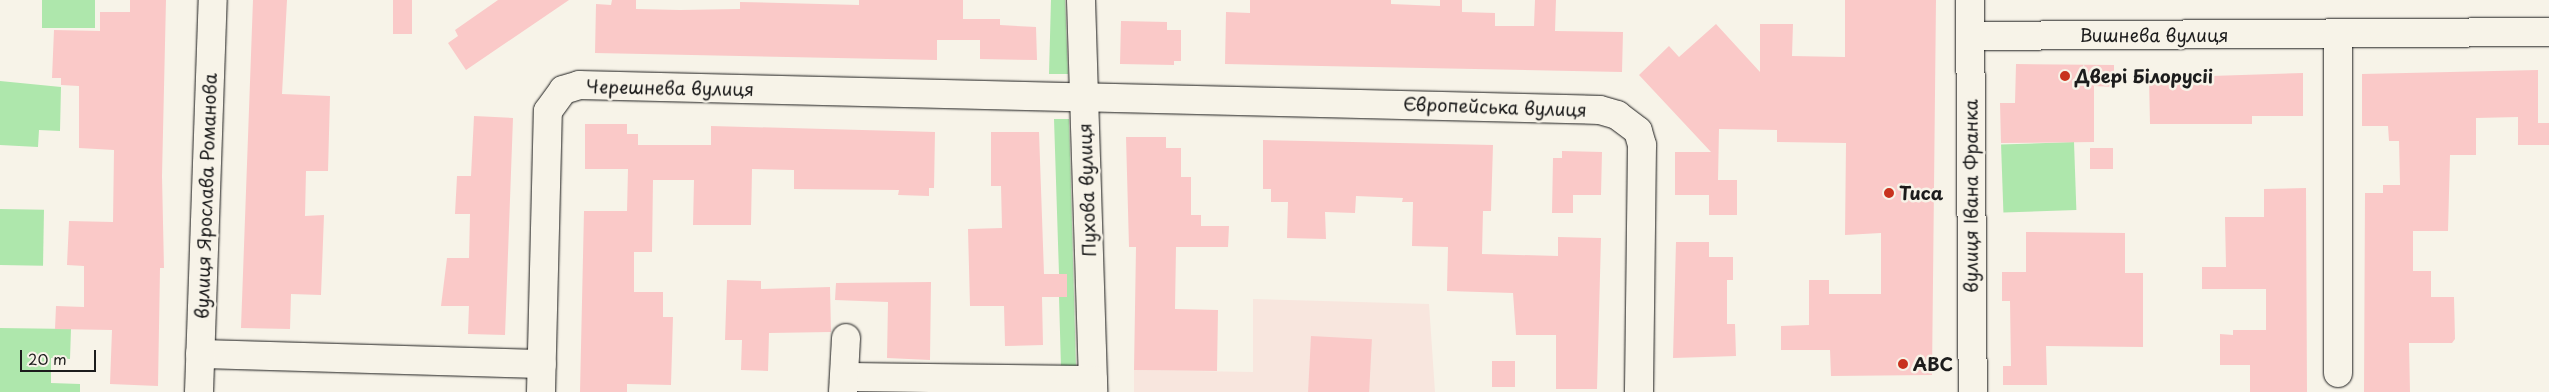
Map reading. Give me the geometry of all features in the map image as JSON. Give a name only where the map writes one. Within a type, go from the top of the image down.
[{"type":"street","name":"вулиця Ярослава Романова","points":[[199,392],[213,0]]},
{"type":"street","name":"Пухова вулиця","points":[[843,385],[1093,386],[1081,0]]},
{"type":"street","name":"вулиця Івана Франка","points":[[1970,0],[1973,392]]},
{"type":"street","name":"Вишнева вулиця","points":[[1970,36],[2549,32]]},
{"type":"street","points":[[2338,34],[2338,373]]},
{"type":"street","name":"Черешнева вулиця","points":[[541,392],[548,111],[562,90],[579,85],[1084,96]]},
{"type":"street","name":"Європейська вулиця","points":[[1084,96],[1600,110],[1617,115],[1638,131],[1642,145],[1639,392]]},
{"type":"street","points":[[843,385],[846,338]]},
{"type":"street","points":[[200,354],[542,364]]},
{"type":"shaded area","points":[[1253,299],[1429,304],[1435,392],[1134,392],[1134,370],[1253,372]]},
{"type":"green space","points":[[42,0],[95,0],[95,28],[42,28]]},
{"type":"green space","points":[[1051,0],[1065,0],[1068,74],[1049,74]]},
{"type":"green space","points":[[0,81],[61,87],[60,131],[39,130],[38,147],[0,145]]},
{"type":"green space","points":[[1054,119],[1069,119],[1076,368],[1061,368],[1059,297],[1067,296],[1067,274],[1059,274]]},
{"type":"green space","points":[[2074,142],[2076,210],[2003,213],[2001,145]]},
{"type":"green space","points":[[0,209],[44,210],[43,266],[0,265]]},
{"type":"green space","points":[[0,328],[71,329],[70,359],[51,358],[51,383],[80,384],[80,392],[0,392]]},
{"type":"building","points":[[130,0],[166,0],[162,176],[164,268],[160,268],[158,386],[110,384],[112,330],[55,329],[56,306],[84,307],[84,266],[67,265],[69,221],[113,222],[114,150],[79,148],[79,86],[61,85],[61,78],[52,78],[54,30],[100,31],[100,12],[130,12]]},
{"type":"building","points":[[253,0],[287,0],[282,94],[330,96],[328,171],[306,171],[305,216],[324,215],[321,295],[291,294],[290,329],[241,328]]},
{"type":"building","points":[[393,0],[412,0],[412,34],[393,34]]},
{"type":"building","points":[[498,0],[569,0],[466,70],[448,43],[458,36],[455,30]]},
{"type":"building","points":[[612,0],[636,0],[636,9],[680,10],[740,9],[740,2],[859,5],[859,0],[963,0],[963,19],[1000,19],[1000,25],[1036,27],[1037,60],[980,59],[980,40],[937,40],[937,60],[595,53],[596,4],[611,5]]},
{"type":"building","points":[[1250,0],[1391,0],[1391,4],[1440,6],[1440,0],[1462,0],[1462,12],[1495,13],[1495,26],[1534,26],[1535,0],[1556,0],[1555,31],[1623,32],[1622,72],[1225,64],[1226,12],[1250,13]]},
{"type":"building","points":[[1845,0],[1936,0],[1932,375],[1831,376],[1830,350],[1781,350],[1781,326],[1809,325],[1809,280],[1829,280],[1829,294],[1881,294],[1881,233],[1845,235],[1846,143],[1777,142],[1777,130],[1719,129],[1718,180],[1737,180],[1737,215],[1709,215],[1709,195],[1675,195],[1675,152],[1711,152],[1639,75],[1669,46],[1679,57],[1716,24],[1760,72],[1760,24],[1793,24],[1792,56],[1845,57]]},
{"type":"building","points":[[1121,21],[1167,22],[1167,30],[1181,30],[1181,61],[1174,61],[1174,65],[1120,64]]},
{"type":"building","points":[[2016,64],[2114,65],[2114,87],[2094,86],[2094,142],[2001,143],[2000,103],[2015,103]]},
{"type":"building","points":[[2538,70],[2538,123],[2549,123],[2549,145],[2518,145],[2518,117],[2476,118],[2476,155],[2450,155],[2448,231],[2413,231],[2413,271],[2431,271],[2431,297],[2454,297],[2455,339],[2452,343],[2409,343],[2410,392],[2364,392],[2365,193],[2383,193],[2383,185],[2400,185],[2399,141],[2389,141],[2388,126],[2362,126],[2362,74]]},
{"type":"building","points":[[2303,73],[2303,116],[2252,116],[2252,124],[2150,124],[2149,78]]},
{"type":"building","points":[[474,116],[513,118],[505,335],[468,334],[469,306],[441,306],[447,258],[469,258],[470,214],[455,214],[457,176],[471,176]]},
{"type":"building","points":[[585,124],[627,124],[627,134],[638,134],[638,145],[711,145],[711,126],[935,132],[934,188],[929,188],[929,196],[898,195],[899,190],[794,189],[794,170],[752,169],[751,225],[693,225],[694,180],[653,180],[652,252],[634,252],[634,292],[663,292],[663,317],[673,317],[671,385],[627,384],[627,392],[580,392],[584,211],[627,211],[628,169],[585,169]]},
{"type":"building","points":[[991,132],[1039,132],[1044,274],[1067,274],[1067,297],[1042,297],[1043,345],[1005,346],[1004,306],[970,306],[968,229],[1002,228],[1001,186],[991,186]]},
{"type":"building","points":[[1126,137],[1166,137],[1166,148],[1181,148],[1181,177],[1191,177],[1191,215],[1201,215],[1201,226],[1229,226],[1228,247],[1176,247],[1175,309],[1218,310],[1217,371],[1134,370],[1136,247],[1129,247]]},
{"type":"building","points":[[1263,140],[1493,145],[1491,211],[1483,211],[1482,254],[1558,256],[1558,237],[1601,238],[1597,389],[1556,389],[1556,335],[1516,335],[1513,293],[1447,291],[1448,247],[1412,246],[1413,202],[1402,202],[1403,198],[1356,196],[1355,213],[1325,212],[1326,239],[1287,238],[1288,202],[1271,202],[1271,189],[1263,189]]},
{"type":"building","points":[[2090,148],[2113,148],[2113,169],[2090,169]]},
{"type":"building","points":[[1562,151],[1602,152],[1601,195],[1573,195],[1573,213],[1552,213],[1553,158],[1562,158]]},
{"type":"building","points":[[2306,188],[2307,392],[2250,392],[2250,365],[2220,365],[2220,334],[2233,335],[2233,330],[2266,330],[2266,289],[2202,289],[2202,267],[2226,267],[2225,217],[2264,217],[2264,189]]},
{"type":"building","points":[[2026,232],[2125,233],[2125,273],[2143,273],[2143,347],[2046,346],[2047,385],[2003,385],[2003,366],[2011,366],[2010,301],[2002,301],[2002,272],[2026,272]]},
{"type":"building","points":[[1676,242],[1709,242],[1709,257],[1733,257],[1733,280],[1727,280],[1727,324],[1735,324],[1736,356],[1673,358]]},
{"type":"building","points":[[727,280],[761,281],[761,289],[830,287],[831,332],[769,333],[768,371],[741,370],[742,340],[725,340]]},
{"type":"building","points":[[931,282],[930,360],[887,358],[888,302],[835,300],[836,283]]},
{"type":"building","points":[[1311,336],[1372,339],[1369,392],[1308,392]]},
{"type":"building","points":[[1492,361],[1515,361],[1515,387],[1492,387]]},
{"type":"place","name":"Двері Білорусіі","points":[[2065,76]]},
{"type":"place","name":"Тиса","points":[[1889,193]]},
{"type":"place","name":"ABC","points":[[1903,364]]}]
